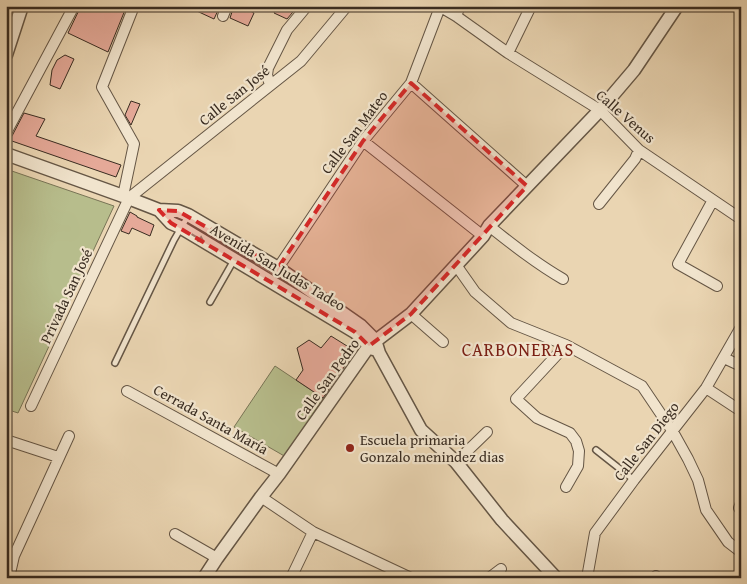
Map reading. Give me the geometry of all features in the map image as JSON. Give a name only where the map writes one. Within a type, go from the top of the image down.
[{"type":"street","points":[[8,48],[22,6]]},
{"type":"street","points":[[6,133],[74,6]]},
{"type":"street","points":[[126,197],[134,144],[102,87],[134,6]]},
{"type":"street","points":[[270,85],[267,75],[268,68],[287,30],[307,6]]},
{"type":"street","name":"Calle San José","points":[[126,197],[301,61],[347,6]]},
{"type":"street","points":[[508,53],[531,6]]},
{"type":"street","name":"Calle San Pedro","points":[[204,578],[261,497],[374,347],[411,314],[527,186],[600,110],[634,70],[676,6]]},
{"type":"street","name":"Calle Venus","points":[[440,7],[458,11],[508,53],[600,110],[640,150],[741,219]]},
{"type":"street","name":"Calle San Mateo","points":[[278,268],[363,141],[411,83],[440,7]]},
{"type":"street","points":[[411,83],[527,186]]},
{"type":"street","points":[[363,141],[486,231],[564,279]]},
{"type":"street","points":[[599,204],[640,150]]},
{"type":"street","name":"Avenida San Judas Tadeo","points":[[6,154],[159,210],[178,212],[188,216],[278,268],[361,326],[421,430],[456,462],[502,520],[556,578]]},
{"type":"street","name":"Privada San José","points":[[31,406],[126,197]]},
{"type":"street","points":[[713,200],[678,264],[717,286]]},
{"type":"street","name":"Avenida San Judas Tadeo","points":[[159,210],[171,223],[354,332],[374,347]]},
{"type":"street","points":[[456,265],[475,292],[511,323],[566,345],[642,386],[688,459],[698,480],[706,510],[728,542],[741,552]]},
{"type":"street","points":[[411,314],[443,342]]},
{"type":"street","name":"Calle San Diego","points":[[587,578],[595,533],[706,388],[741,327]]},
{"type":"street","points":[[566,345],[516,399],[537,418],[570,433],[576,441],[579,451],[578,466],[566,487]]},
{"type":"street","points":[[724,358],[741,366]]},
{"type":"street","points":[[706,388],[741,412]]},
{"type":"street","name":"Cerrada Santa María","points":[[128,391],[279,474]]},
{"type":"street","points":[[456,462],[487,432]]},
{"type":"street","points":[[9,578],[10,554],[68,436]]},
{"type":"street","points":[[6,440],[58,457]]},
{"type":"street","points":[[261,497],[313,532],[411,578]]},
{"type":"street","points":[[291,578],[313,532]]},
{"type":"street","points":[[175,534],[217,558]]},
{"type":"street","points":[[489,578],[501,569]]},
{"type":"lane","points":[[115,363],[180,227],[188,216]]},
{"type":"lane","points":[[210,302],[235,260]]},
{"type":"lane","points":[[596,450],[634,480]]},
{"type":"highlighted area","points":[[411,83],[527,186],[411,314],[369,346],[355,332],[171,223],[159,210],[178,211],[278,268],[363,141]]},
{"type":"green space","points":[[6,169],[114,206],[18,413],[6,409]]},
{"type":"green space","points":[[275,366],[323,398],[286,457],[234,427]]},
{"type":"building","points":[[81,6],[118,6],[125,10],[108,52],[68,33]]},
{"type":"building","points":[[186,6],[220,6],[214,19]]},
{"type":"building","points":[[234,6],[241,6],[254,13],[248,26],[230,18]]},
{"type":"building","points":[[278,6],[298,6],[287,19],[274,13]]},
{"type":"building","points":[[65,55],[74,59],[60,89],[50,85],[52,70],[57,60]]},
{"type":"building","points":[[131,101],[140,104],[131,125],[125,115]]},
{"type":"building","points":[[24,113],[45,119],[36,136],[121,165],[116,177],[9,140]]},
{"type":"building","points":[[130,212],[154,225],[150,236],[132,228],[129,234],[121,231]]},
{"type":"building","points":[[331,336],[355,351],[323,398],[296,380],[303,370],[297,348],[309,340],[321,348]]},
{"type":"place","name":"Escuela primaria Gonzalo menindez dias","points":[[350,448]]},
{"type":"district","name":"CARBONERAS","points":[[518,349]]}]
